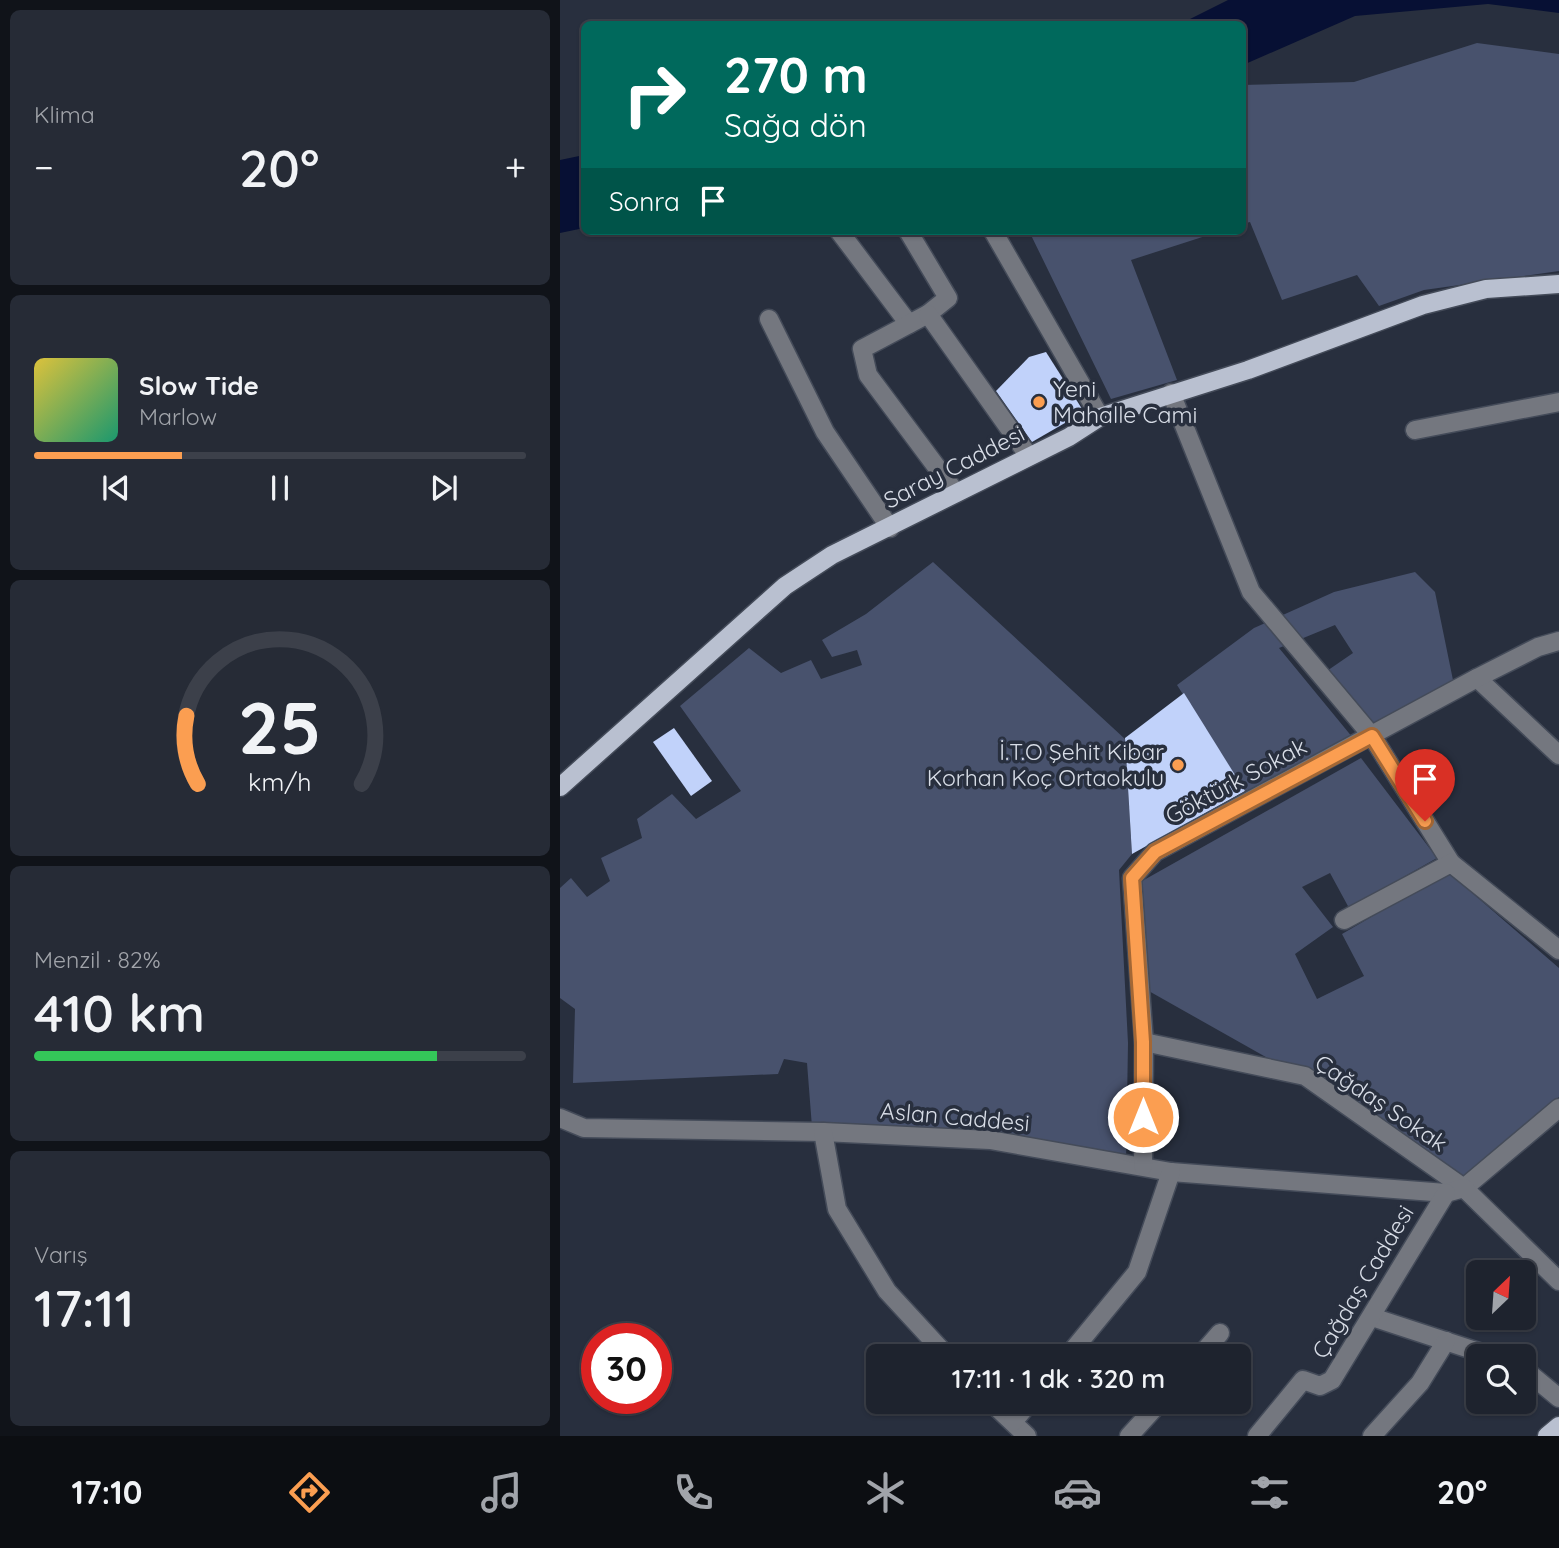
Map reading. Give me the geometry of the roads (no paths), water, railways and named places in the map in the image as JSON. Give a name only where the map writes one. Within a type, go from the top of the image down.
[{"type":"main road","name":"Saray Caddesi","points":[[560,787],[785,586],[832,555],[890,528],[1028,455],[1069,437],[1100,417],[1248,370],[1423,305],[1486,289],[1559,284]]},
{"type":"main road","points":[[1547,1436],[1559,1426]]},
{"type":"street","points":[[842,235],[909,324]]},
{"type":"street","points":[[910,235],[948,298],[928,314],[862,349],[868,375],[956,493]]},
{"type":"street","points":[[995,235],[1100,417]]},
{"type":"street","points":[[928,314],[1028,455]]},
{"type":"street","points":[[769,319],[825,432],[890,528]]},
{"type":"street","points":[[1171,393],[1251,592],[1372,736],[1451,863],[1559,950]]},
{"type":"street","points":[[1415,430],[1559,402]]},
{"type":"street","name":"Göktürk Sokak","points":[[1143,1166],[1143,1042],[1132,878],[1155,852],[1477,678],[1538,647],[1559,641]]},
{"type":"street","points":[[1477,678],[1559,755]]},
{"type":"street","points":[[1344,920],[1451,863]]},
{"type":"street","name":"Çağdaş Sokak","points":[[1143,1042],[1305,1076],[1455,1190]]},
{"type":"street","name":"Çağdaş Caddesi","points":[[1257,1436],[1303,1380],[1320,1386],[1332,1380],[1455,1190],[1559,1108]]},
{"type":"street","name":"Aslan Caddesi","points":[[560,1118],[584,1129],[823,1132],[990,1140],[1171,1172],[1455,1190]]},
{"type":"street","points":[[823,1132],[837,1209],[887,1292],[936,1344]]},
{"type":"street","points":[[1078,1344],[1137,1272],[1171,1172]]},
{"type":"street","points":[[1455,1190],[1559,1280]]},
{"type":"street","points":[[1372,1317],[1466,1348]]},
{"type":"street","points":[[1210,1344],[1220,1333]]},
{"type":"street","points":[[1372,1436],[1420,1383],[1446,1341]]},
{"type":"street","points":[[1536,1379],[1559,1398]]},
{"type":"street","points":[[1004,1414],[1027,1436]]},
{"type":"street","points":[[1013,1422],[1020,1414]]},
{"type":"street","points":[[1129,1436],[1149,1414]]},
{"type":"place","name":"Yeni Mahalle Cami","points":[[1039,402]]},
{"type":"place","name":"İ.T.O Şehit Kibar Korhan Koç Ortaokulu","points":[[1178,765]]}]
